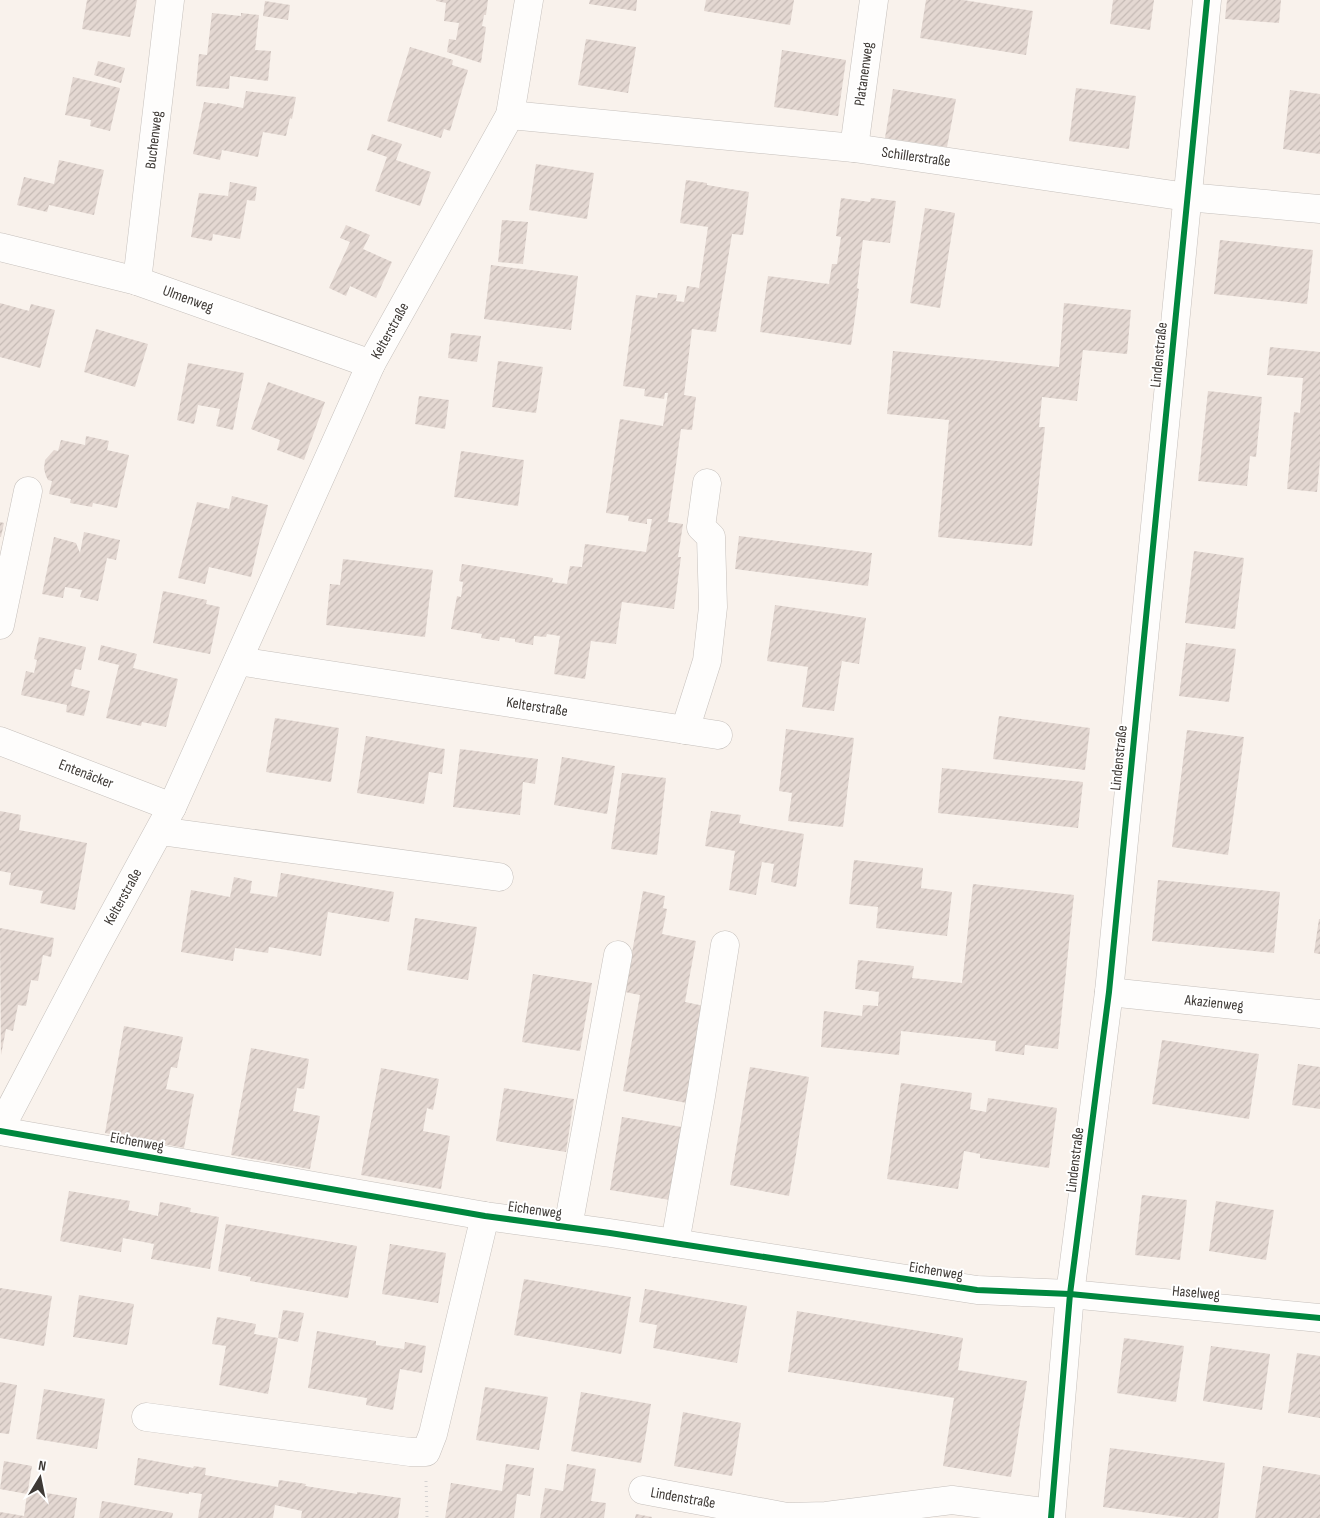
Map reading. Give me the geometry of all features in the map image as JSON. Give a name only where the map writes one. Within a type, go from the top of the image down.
[{"type":"street","name":"Buchenweg","points":[[137,280],[170,0]]},
{"type":"street","name":"Kelterstraße","points":[[0,1130],[94,950],[166,819],[371,364],[510,115],[529,0]]},
{"type":"street","name":"Platanenweg","points":[[854,148],[874,0]]},
{"type":"street","name":"Lindenstraße","points":[[643,1490],[787,1517],[826,1516],[952,1500],[1051,1516],[1070,1294],[1109,992],[1206,0]]},
{"type":"street","name":"Schillerstraße","points":[[510,115],[854,148],[1186,198],[1320,209]]},
{"type":"street","name":"Ulmenweg","points":[[0,247],[137,280],[371,364]]},
{"type":"street","points":[[686,730],[707,662],[713,607],[711,537],[701,527],[707,483]]},
{"type":"street","points":[[0,625],[28,491]]},
{"type":"street","name":"Kelterstraße","points":[[238,661],[718,735]]},
{"type":"street","name":"Entenäcker","points":[[0,741],[166,819],[499,877]]},
{"type":"street","points":[[675,1243],[725,945]]},
{"type":"street","points":[[568,1227],[618,955]]},
{"type":"street","name":"Akazienweg","points":[[1109,992],[1320,1014]]},
{"type":"street","name":"Eichenweg","points":[[0,1130],[485,1216],[675,1243],[977,1290],[1070,1294]]},
{"type":"street","name":"Eichenweg","points":[[426,1452],[433,1434],[485,1216]]},
{"type":"street","name":"Haselweg","points":[[1070,1294],[1320,1318]]},
{"type":"street","points":[[146,1417],[410,1452],[426,1452]]},
{"type":"path","points":[[426,1452],[427,1518]]},
{"type":"building","points":[[87,0],[137,0],[130,37],[82,29]]},
{"type":"building","points":[[436,0],[488,0],[482,26],[486,27],[481,63],[447,52],[449,39],[456,40],[459,23],[444,21],[446,3]]},
{"type":"building","points":[[590,0],[637,0],[636,11],[589,4]]},
{"type":"building","points":[[706,0],[794,0],[790,25],[704,11]]},
{"type":"building","points":[[926,0],[963,0],[1033,11],[1026,55],[920,38]]},
{"type":"building","points":[[1113,0],[1154,0],[1150,30],[1110,24]]},
{"type":"building","points":[[1227,0],[1281,0],[1279,23],[1225,19]]},
{"type":"building","points":[[265,1],[290,5],[288,20],[263,16]]},
{"type":"building","points":[[212,13],[241,16],[241,13],[259,15],[255,50],[271,51],[268,81],[230,76],[229,89],[196,86],[199,54],[207,55]]},
{"type":"building","points":[[586,39],[636,47],[628,93],[578,85]]},
{"type":"building","points":[[410,47],[453,60],[452,65],[468,70],[450,131],[444,129],[441,138],[387,121]]},
{"type":"building","points":[[782,50],[846,60],[838,116],[774,107]]},
{"type":"building","points":[[98,61],[125,68],[121,83],[94,75]]},
{"type":"building","points":[[73,77],[120,88],[110,131],[90,126],[91,120],[65,115]]},
{"type":"building","points":[[1076,88],[1136,96],[1129,149],[1069,141]]},
{"type":"building","points":[[893,89],[956,99],[947,147],[885,138]]},
{"type":"building","points":[[1290,90],[1320,94],[1320,154],[1283,149]]},
{"type":"building","points":[[246,91],[296,97],[292,119],[290,118],[286,136],[263,132],[258,157],[222,150],[220,160],[193,154],[204,102],[243,108]]},
{"type":"building","points":[[372,134],[402,144],[396,160],[431,172],[420,206],[375,191],[387,157],[367,150]]},
{"type":"building","points":[[59,160],[104,170],[94,215],[49,205],[47,212],[17,205],[24,177],[54,184]]},
{"type":"building","points":[[536,164],[594,173],[587,219],[529,210]]},
{"type":"building","points":[[686,180],[749,192],[743,235],[732,234],[716,332],[692,329],[684,395],[696,397],[692,430],[681,429],[668,522],[683,524],[674,609],[622,602],[616,644],[591,641],[585,679],[554,674],[560,636],[547,634],[546,637],[534,636],[533,645],[515,642],[515,639],[500,637],[499,641],[481,638],[482,634],[451,629],[457,596],[461,597],[463,582],[459,581],[462,564],[553,578],[552,582],[567,584],[570,566],[582,567],[585,544],[646,552],[652,519],[647,519],[647,524],[628,521],[629,516],[606,513],[620,419],[663,426],[668,393],[665,393],[664,399],[644,396],[645,389],[623,386],[636,295],[657,298],[658,293],[677,295],[676,301],[684,302],[687,286],[699,288],[708,227],[680,223]]},
{"type":"building","points":[[230,182],[257,187],[255,201],[247,200],[240,239],[213,234],[212,241],[191,237],[199,193],[228,196]]},
{"type":"building","points":[[841,198],[870,202],[871,198],[896,201],[890,243],[863,240],[857,288],[859,289],[851,345],[760,332],[768,276],[829,284],[832,264],[837,264],[841,237],[836,236]]},
{"type":"building","points":[[925,208],[955,213],[940,308],[910,303]]},
{"type":"building","points":[[502,220],[528,222],[523,264],[498,262]]},
{"type":"building","points":[[346,225],[370,235],[363,249],[392,262],[376,298],[350,286],[346,296],[329,288],[350,242],[340,238]]},
{"type":"building","points":[[1220,240],[1313,250],[1307,304],[1214,294]]},
{"type":"building","points":[[491,265],[578,276],[571,330],[484,319]]},
{"type":"building","points":[[0,303],[29,311],[31,304],[55,310],[40,368],[0,357]]},
{"type":"building","points":[[1064,303],[1131,310],[1127,354],[1083,350],[1077,401],[1042,397],[1039,427],[1045,427],[1032,546],[938,537],[949,420],[887,414],[893,351],[1059,367]]},
{"type":"building","points":[[96,329],[148,344],[135,387],[84,372]]},
{"type":"building","points":[[451,333],[481,336],[477,362],[448,358]]},
{"type":"building","points":[[1270,347],[1320,352],[1320,460],[1317,492],[1287,489],[1294,412],[1300,413],[1303,378],[1267,375]]},
{"type":"building","points":[[498,361],[543,367],[536,413],[492,407]]},
{"type":"building","points":[[188,363],[244,373],[233,430],[216,426],[220,409],[198,405],[194,424],[177,420]]},
{"type":"building","points":[[268,382],[325,402],[304,460],[277,450],[280,440],[251,429]]},
{"type":"building","points":[[1208,391],[1262,397],[1256,457],[1250,456],[1247,486],[1198,481]]},
{"type":"building","points":[[419,396],[449,400],[445,429],[415,424]]},
{"type":"building","points":[[86,436],[109,441],[107,450],[129,455],[117,508],[93,503],[92,507],[70,503],[71,499],[49,494],[52,481],[48,480],[46,476],[44,469],[45,460],[54,450],[58,451],[61,440],[85,445]]},
{"type":"building","points":[[461,451],[524,460],[518,506],[454,497]]},
{"type":"building","points":[[232,496],[268,505],[251,577],[209,567],[205,584],[178,578],[197,502],[229,509]]},
{"type":"building","points":[[0,522],[4,523],[1,537],[0,537]]},
{"type":"building","points":[[84,532],[120,540],[116,560],[107,558],[98,601],[80,597],[82,590],[65,587],[63,598],[42,594],[54,537],[76,543],[80,553]]},
{"type":"building","points":[[739,536],[872,553],[868,586],[735,569]]},
{"type":"building","points":[[1194,551],[1244,558],[1235,629],[1185,623]]},
{"type":"building","points":[[343,559],[433,570],[425,637],[326,625],[330,584],[340,585]]},
{"type":"building","points":[[163,591],[207,600],[206,604],[220,607],[210,654],[153,643]]},
{"type":"building","points":[[775,605],[866,618],[859,664],[842,661],[834,711],[802,707],[808,667],[767,661]]},
{"type":"building","points":[[39,637],[86,647],[81,670],[75,669],[71,686],[90,691],[84,716],[66,712],[67,705],[21,695],[26,671],[34,673],[37,660],[34,659]]},
{"type":"building","points":[[1186,643],[1236,649],[1229,702],[1179,696]]},
{"type":"building","points":[[101,645],[137,654],[133,668],[178,679],[166,727],[142,722],[141,726],[106,718],[119,665],[98,660]]},
{"type":"building","points":[[999,716],[1090,728],[1085,770],[993,759]]},
{"type":"building","points":[[275,718],[339,728],[331,782],[266,772]]},
{"type":"building","points":[[786,729],[854,738],[843,827],[788,821],[792,793],[779,791]]},
{"type":"building","points":[[1187,730],[1244,737],[1228,855],[1172,847]]},
{"type":"building","points":[[366,736],[445,749],[442,774],[429,772],[424,804],[357,793]]},
{"type":"building","points":[[460,749],[538,759],[535,784],[523,782],[520,815],[453,807]]},
{"type":"building","points":[[562,757],[615,766],[607,814],[554,805]]},
{"type":"building","points":[[942,768],[1083,782],[1078,828],[938,813]]},
{"type":"building","points":[[622,773],[666,778],[657,855],[611,849]]},
{"type":"building","points":[[0,811],[21,815],[19,830],[87,843],[75,910],[40,903],[43,891],[9,885],[11,873],[0,871]]},
{"type":"building","points":[[711,811],[741,815],[739,823],[804,834],[796,887],[771,882],[774,864],[762,862],[756,895],[729,890],[735,851],[705,846]]},
{"type":"building","points":[[854,860],[923,868],[921,888],[952,892],[947,936],[876,928],[878,907],[849,904]]},
{"type":"building","points":[[281,873],[394,892],[389,922],[328,912],[321,956],[269,947],[268,953],[235,948],[233,961],[181,952],[191,890],[230,897],[234,877],[252,881],[250,893],[277,897]]},
{"type":"building","points":[[1158,880],[1280,892],[1274,953],[1152,941]]},
{"type":"building","points":[[973,884],[1074,895],[1058,1049],[1025,1045],[1024,1055],[995,1051],[996,1041],[901,1031],[899,1055],[821,1047],[824,1011],[862,1016],[863,1005],[878,1006],[879,992],[855,989],[858,960],[914,966],[912,978],[962,983]]},
{"type":"building","points":[[643,891],[665,896],[663,908],[667,909],[662,934],[696,941],[685,1002],[709,1007],[692,1104],[623,1091],[640,995],[625,992]]},
{"type":"building","points":[[415,918],[477,927],[468,980],[407,970]]},
{"type":"building","points":[[1320,919],[1320,954],[1314,953]]},
{"type":"building","points":[[0,928],[54,938],[51,957],[43,955],[38,981],[31,980],[26,1006],[18,1005],[13,1031],[6,1029],[1,1055]]},
{"type":"building","points":[[533,974],[592,983],[580,1051],[522,1042]]},
{"type":"building","points":[[124,1026],[183,1037],[177,1068],[171,1067],[166,1089],[194,1094],[184,1148],[105,1133]]},
{"type":"building","points":[[1162,1040],[1259,1054],[1249,1119],[1152,1104]]},
{"type":"building","points":[[251,1048],[309,1059],[304,1089],[297,1088],[293,1111],[320,1116],[310,1169],[231,1155]]},
{"type":"building","points":[[1298,1064],[1320,1067],[1320,1109],[1292,1105]]},
{"type":"building","points":[[750,1067],[809,1077],[789,1196],[730,1185]]},
{"type":"building","points":[[381,1068],[439,1079],[433,1110],[427,1108],[423,1131],[450,1136],[441,1189],[361,1175]]},
{"type":"building","points":[[901,1083],[972,1093],[970,1109],[986,1112],[988,1098],[1057,1108],[1049,1168],[980,1158],[980,1154],[964,1151],[958,1189],[887,1179]]},
{"type":"building","points":[[504,1088],[574,1099],[566,1152],[496,1141]]},
{"type":"building","points":[[622,1117],[682,1127],[670,1200],[610,1190]]},
{"type":"building","points":[[69,1191],[130,1201],[128,1210],[158,1216],[160,1202],[191,1208],[190,1212],[219,1217],[210,1269],[151,1259],[154,1244],[123,1238],[121,1252],[60,1241]]},
{"type":"building","points":[[1142,1195],[1187,1200],[1180,1260],[1135,1255]]},
{"type":"building","points":[[1216,1201],[1274,1210],[1266,1260],[1209,1251]]},
{"type":"building","points":[[226,1224],[357,1246],[348,1298],[250,1281],[251,1277],[218,1271]]},
{"type":"building","points":[[390,1244],[446,1253],[438,1303],[382,1294]]},
{"type":"building","points":[[524,1279],[631,1297],[621,1354],[514,1335]]},
{"type":"building","points":[[0,1288],[52,1296],[44,1346],[0,1338]]},
{"type":"building","points":[[645,1289],[747,1306],[737,1363],[653,1348],[657,1325],[639,1322]]},
{"type":"building","points":[[79,1295],[134,1304],[127,1345],[73,1337]]},
{"type":"building","points":[[283,1310],[304,1313],[298,1342],[278,1338]]},
{"type":"building","points":[[797,1311],[963,1338],[958,1370],[1027,1381],[1011,1477],[943,1466],[954,1398],[788,1372]]},
{"type":"building","points":[[217,1317],[256,1324],[254,1334],[278,1338],[268,1394],[219,1385],[226,1346],[212,1344]]},
{"type":"building","points":[[317,1331],[376,1341],[376,1345],[404,1349],[405,1342],[426,1346],[422,1373],[400,1369],[393,1410],[366,1405],[367,1398],[308,1388]]},
{"type":"building","points":[[1124,1338],[1184,1346],[1176,1402],[1117,1393]]},
{"type":"building","points":[[1211,1346],[1270,1354],[1262,1410],[1203,1401]]},
{"type":"building","points":[[1297,1353],[1320,1356],[1320,1418],[1288,1413]]},
{"type":"building","points":[[0,1382],[17,1385],[9,1434],[0,1433]]},
{"type":"building","points":[[485,1387],[548,1397],[539,1450],[476,1440]]},
{"type":"building","points":[[44,1389],[105,1399],[97,1449],[36,1439]]},
{"type":"building","points":[[581,1392],[651,1404],[641,1463],[571,1451]]},
{"type":"building","points":[[683,1412],[741,1423],[732,1476],[674,1466]]},
{"type":"building","points":[[1110,1448],[1225,1463],[1218,1518],[1187,1518],[1103,1507]]},
{"type":"building","points":[[138,1458],[193,1468],[194,1466],[206,1468],[205,1475],[278,1487],[279,1480],[357,1494],[357,1492],[401,1498],[398,1518],[301,1518],[302,1511],[275,1505],[273,1518],[198,1518],[202,1494],[189,1492],[189,1494],[134,1485]]},
{"type":"building","points":[[4,1461],[32,1466],[28,1490],[77,1498],[74,1518],[0,1518],[0,1512],[24,1516],[27,1494],[0,1489]]},
{"type":"building","points":[[506,1464],[534,1468],[530,1496],[517,1494],[514,1518],[445,1518],[451,1483],[502,1491]]},
{"type":"building","points":[[567,1464],[596,1469],[591,1501],[606,1503],[604,1518],[540,1518],[545,1488],[563,1491]]},
{"type":"building","points":[[1263,1466],[1320,1475],[1320,1518],[1255,1518]]},
{"type":"building","points":[[102,1501],[173,1513],[172,1518],[99,1518]]},
{"type":"building","points":[[636,1514],[652,1517],[652,1518],[635,1518]]},
{"type":"cycle path","points":[[1051,1518],[1070,1294],[1109,992],[1207,0]]},
{"type":"cycle path","points":[[0,1131],[485,1216],[610,1233],[977,1290],[1070,1294],[1320,1318]]}]
